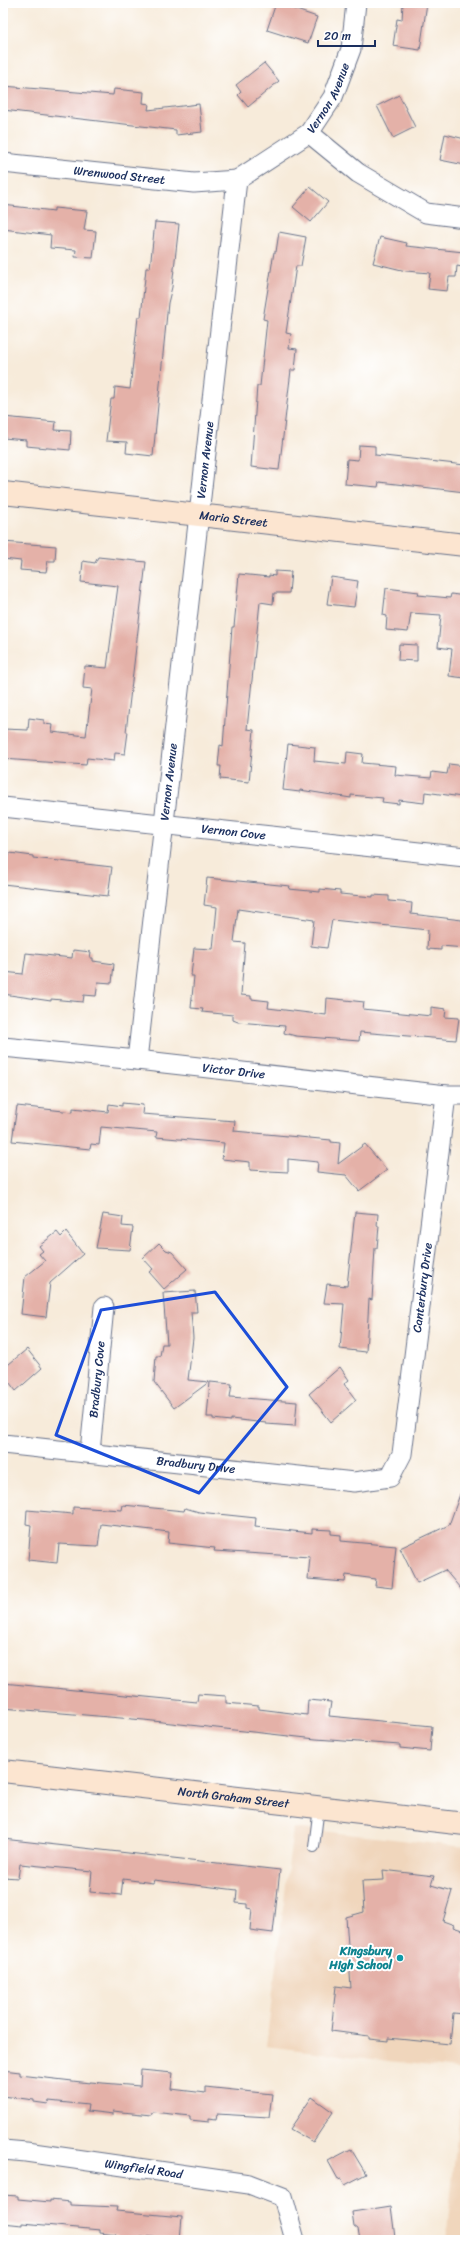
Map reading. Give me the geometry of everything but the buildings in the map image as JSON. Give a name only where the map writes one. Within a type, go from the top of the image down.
[{"type":"street","name":"Vernon Avenue","points":[[137,1060],[237,180],[309,133],[336,90],[351,49],[356,3]]},
{"type":"street","points":[[309,133],[358,173],[426,214],[465,218]]},
{"type":"street","name":"Wrenwood Street","points":[[3,162],[194,183],[237,180]]},
{"type":"street","name":"Maria Street","points":[[3,492],[198,513],[465,545]]},
{"type":"street","name":"Vernon Cove","points":[[3,807],[465,857]]},
{"type":"street","name":"Victor Drive","points":[[3,1047],[137,1060],[446,1095],[465,1095]]},
{"type":"street","name":"Canterbury Drive","points":[[390,1477],[402,1454],[446,1095]]},
{"type":"street","name":"Bradbury Cove","points":[[90,1452],[104,1307]]},
{"type":"street","name":"Bradbury Drive","points":[[3,1444],[90,1452],[354,1482],[390,1477]]},
{"type":"street","name":"North Graham Street","points":[[3,1771],[465,1824]]},
{"type":"street","name":"Wingfield Road","points":[[3,2150],[249,2184],[283,2197],[295,2240]]},
{"type":"lane","points":[[314,1847],[319,1807]]},
{"type":"highlighted area","points":[[215,1292],[287,1387],[199,1493],[56,1435],[101,1310]]},
{"type":"shaded area","points":[[293,1828],[465,1847],[465,2240],[446,2240],[464,2070],[266,2046]]},
{"type":"place","name":"Kingsbury High School","points":[[400,1958]]}]
